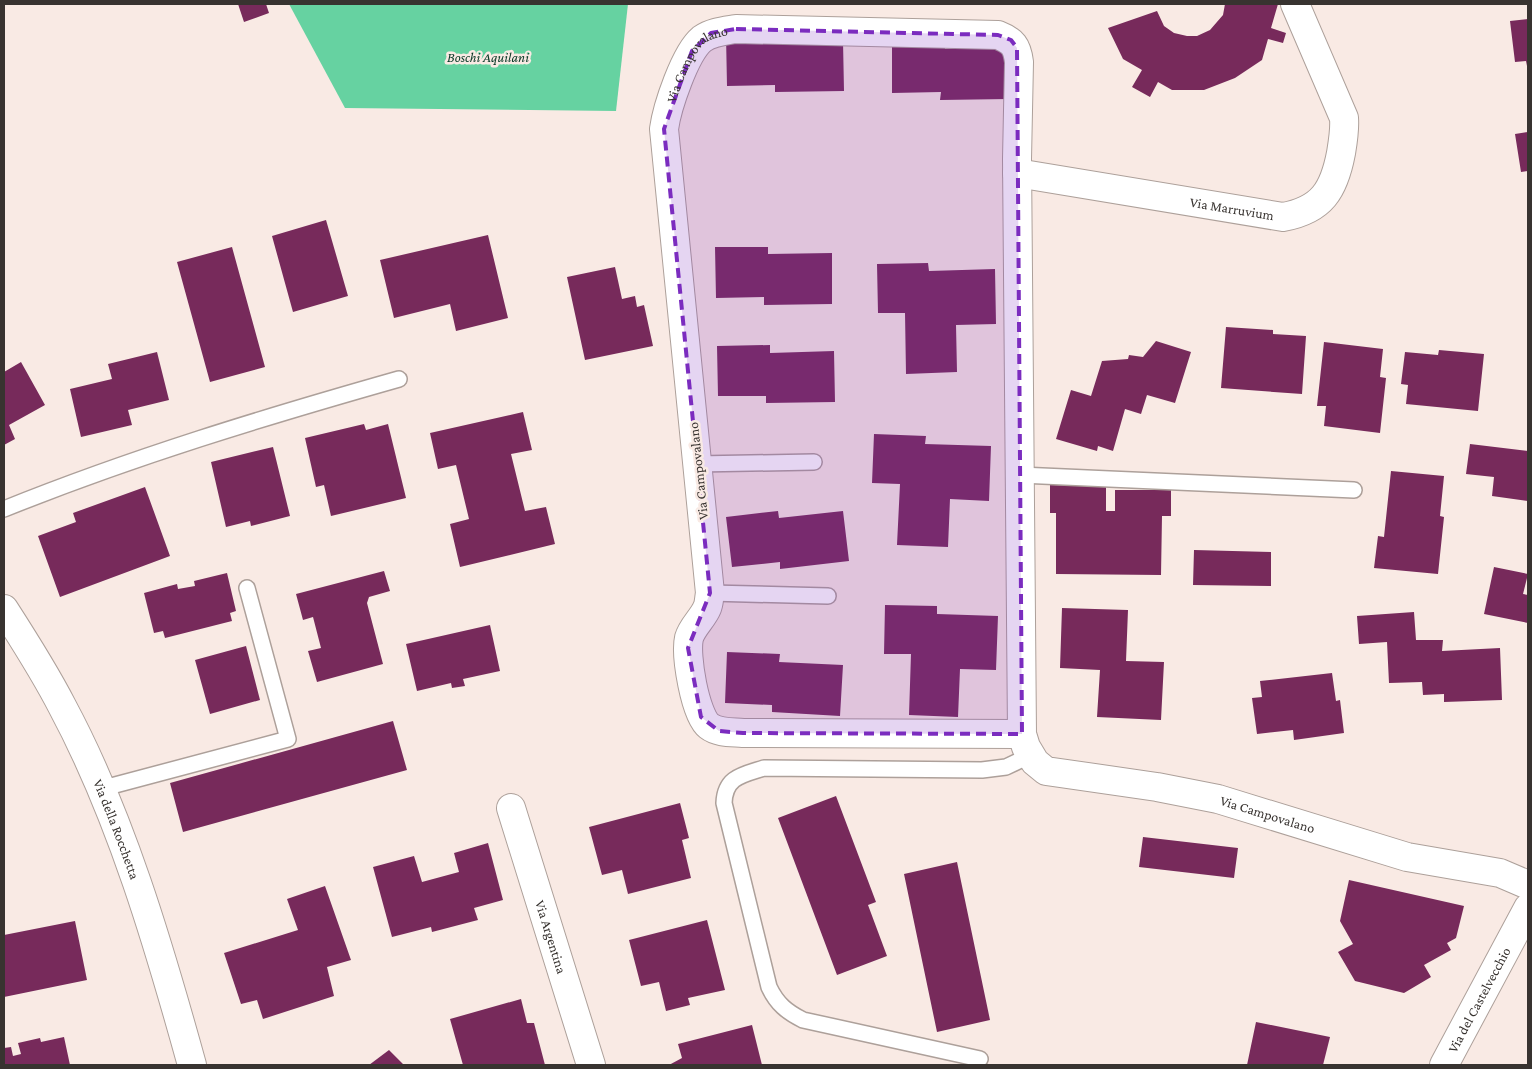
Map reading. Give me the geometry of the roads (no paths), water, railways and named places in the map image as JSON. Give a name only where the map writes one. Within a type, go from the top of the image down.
[{"type":"street","name":"Via Marruvium","points":[[1017,173],[1283,217],[1302,214],[1318,204],[1328,192],[1337,172],[1345,129],[1344,118],[1295,4]]},
{"type":"street","name":"Via Campovalano","points":[[1026,744],[719,731],[709,726],[697,707],[688,648],[689,636],[707,608],[710,593],[664,129],[666,117],[692,51],[701,40],[711,34],[736,29],[998,35],[1011,40],[1017,48],[1019,62],[1017,173],[1020,475],[1026,744],[1035,762],[1046,771],[1156,787],[1218,799],[1407,857],[1500,873],[1528,885]]},
{"type":"street","name":"Via della Rocchetta","points":[[4,609],[63,706],[100,789],[135,878],[192,1065]]},
{"type":"street","name":"Via Argentina","points":[[511,808],[591,1065]]},
{"type":"street","name":"Via del Castelvecchio","points":[[1444,1065],[1528,908]]},
{"type":"lane","points":[[4,509],[75,480],[223,429],[399,379]]},
{"type":"lane","points":[[697,464],[814,462]]},
{"type":"lane","points":[[1020,475],[1354,490]]},
{"type":"lane","points":[[100,789],[288,739],[247,588]]},
{"type":"lane","points":[[710,593],[828,596]]},
{"type":"lane","points":[[980,1059],[803,1020],[785,1011],[775,1000],[769,987],[724,803],[724,793],[728,784],[741,776],[764,768],[982,770],[1006,767],[1026,744]]},
{"type":"park label","name":"Boschi Aquilani","points":[[488,57]]}]
